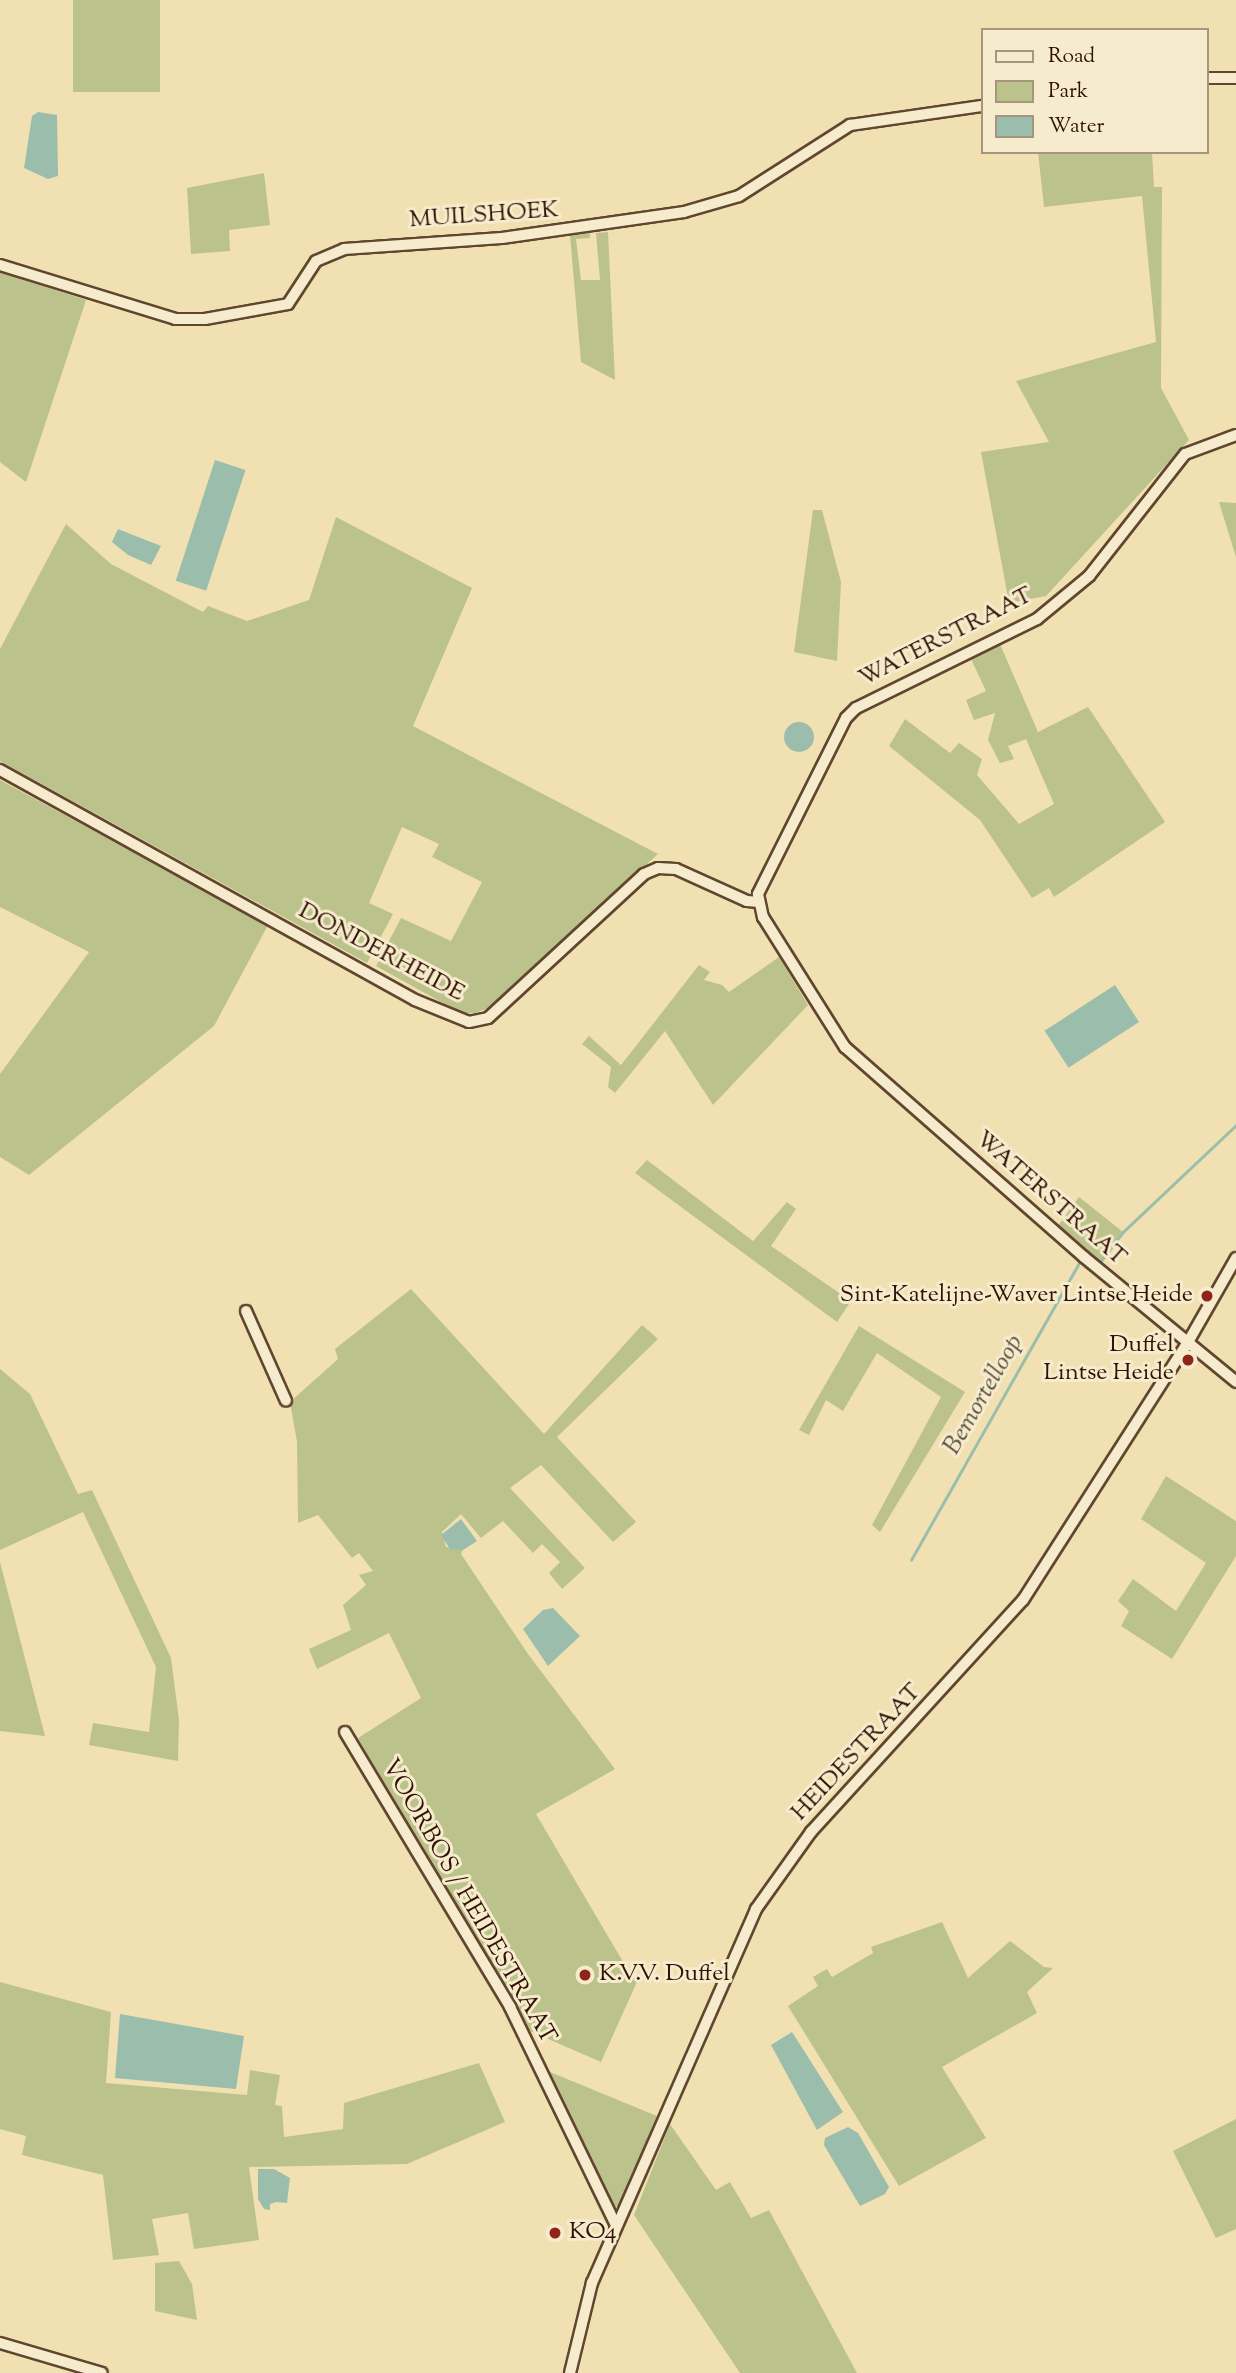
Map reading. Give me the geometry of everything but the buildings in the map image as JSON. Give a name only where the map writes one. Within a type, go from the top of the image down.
[{"type":"street","points":[[1208,78],[1236,78]]},
{"type":"street","name":"MUILSHOEK","points":[[0,265],[175,319],[205,319],[288,304],[316,261],[344,249],[525,236],[684,212],[739,196],[849,125],[981,106]]},
{"type":"street","name":"WATERSTRAAT","points":[[1236,435],[1185,454],[1140,505],[1089,576],[1037,619],[869,699],[851,713],[761,885],[759,902],[812,1000],[845,1047],[1187,1344],[1236,1382]]},
{"type":"street","name":"DONDERHEIDE","points":[[0,770],[415,1000],[469,1022],[488,1018],[644,874],[658,868],[676,869],[747,901],[759,902]]},
{"type":"street","name":"HEIDESTRAAT","points":[[570,2373],[592,2283],[757,1909],[811,1832],[1023,1600],[1187,1344],[1236,1258]]},
{"type":"street","points":[[246,1311],[286,1401]]},
{"type":"street","name":"VOORBOS / HEIDESTRAAT","points":[[345,1732],[510,2007],[616,2225]]},
{"type":"street","points":[[2,2347],[102,2373]]},
{"type":"green space","points":[[73,0],[160,0],[160,92],[73,92]]},
{"type":"green space","points":[[1038,154],[1152,154],[1154,187],[1162,187],[1161,388],[1189,440],[1046,596],[1009,603],[981,452],[1049,442],[1016,381],[1156,342],[1142,196],[1044,207]]},
{"type":"green space","points":[[264,173],[270,225],[229,230],[230,251],[191,254],[187,188]]},
{"type":"green space","points":[[608,232],[615,380],[581,362],[570,235],[590,233],[590,238],[576,239],[581,280],[600,280],[596,233]]},
{"type":"green space","points":[[0,272],[86,300],[26,482],[0,462]]},
{"type":"green space","points":[[1219,502],[1236,503],[1236,557]]},
{"type":"green space","points":[[813,510],[822,510],[841,582],[837,661],[794,652]]},
{"type":"green space","points":[[336,517],[472,588],[413,726],[658,854],[489,1008],[475,1013],[461,1013],[376,966],[401,918],[451,941],[482,882],[432,857],[439,844],[402,827],[369,903],[393,914],[367,963],[0,761],[0,649],[66,524],[111,564],[203,612],[208,606],[247,621],[309,600]]},
{"type":"green space","points":[[1000,644],[1038,732],[1088,707],[1165,822],[1054,897],[1049,888],[1032,898],[980,820],[889,746],[905,719],[950,753],[959,743],[982,759],[977,775],[1019,824],[1054,804],[1026,739],[1008,746],[1014,759],[1000,763],[988,740],[995,713],[974,720],[966,700],[986,691],[971,659]]},
{"type":"green space","points":[[0,780],[268,925],[214,1026],[29,1175],[0,1157],[0,1074],[89,952],[0,907]]},
{"type":"green space","points":[[779,957],[808,1005],[713,1105],[665,1031],[615,1093],[608,1087],[611,1067],[582,1044],[589,1036],[621,1065],[699,965],[710,972],[704,980],[722,985],[729,992]]},
{"type":"green space","points":[[647,1160],[753,1241],[787,1202],[796,1209],[771,1246],[851,1301],[837,1322],[635,1173]]},
{"type":"green space","points":[[1079,1197],[1123,1232],[1098,1265],[1058,1226]]},
{"type":"green space","points":[[411,1289],[544,1434],[642,1325],[658,1339],[557,1437],[636,1522],[613,1542],[541,1465],[510,1488],[585,1568],[562,1589],[549,1573],[560,1562],[542,1544],[533,1553],[503,1521],[481,1538],[461,1514],[442,1532],[446,1547],[463,1550],[461,1554],[528,1654],[615,1769],[536,1814],[632,1977],[640,1975],[601,2062],[523,2028],[358,1738],[421,1698],[389,1633],[317,1669],[309,1649],[351,1630],[343,1605],[366,1585],[359,1575],[373,1571],[359,1553],[352,1558],[318,1515],[298,1523],[297,1442],[290,1402],[338,1359],[335,1349]]},
{"type":"green space","points":[[859,1326],[965,1392],[880,1532],[872,1525],[941,1397],[877,1353],[843,1411],[826,1400],[809,1435],[799,1430]]},
{"type":"green space","points":[[0,1369],[30,1394],[78,1494],[92,1490],[171,1658],[179,1720],[178,1761],[89,1745],[93,1723],[149,1732],[156,1667],[83,1512],[0,1550]]},
{"type":"green space","points":[[1166,1476],[1236,1521],[1236,1556],[1172,1659],[1121,1626],[1129,1611],[1118,1601],[1133,1579],[1176,1611],[1206,1563],[1141,1519]]},
{"type":"green space","points":[[0,1562],[45,1736],[0,1731]]},
{"type":"green space","points":[[942,1922],[968,1978],[1010,1941],[1044,1967],[1053,1968],[1027,1992],[1037,2013],[942,2067],[986,2138],[899,2186],[788,2006],[818,1986],[813,1977],[827,1969],[832,1977],[873,1953],[871,1947]]},
{"type":"green space","points":[[0,1982],[111,2012],[106,2083],[247,2095],[250,2070],[280,2075],[275,2105],[282,2106],[284,2137],[343,2129],[344,2103],[479,2063],[505,2122],[407,2164],[249,2167],[259,2240],[194,2249],[188,2213],[152,2219],[159,2255],[113,2260],[103,2175],[22,2155],[26,2136],[0,2129]]},
{"type":"green space","points":[[550,2072],[657,2116],[619,2207],[611,2206]]},
{"type":"green space","points":[[1236,2119],[1236,2229],[1216,2238],[1173,2151]]},
{"type":"green space","points":[[670,2124],[716,2190],[730,2182],[751,2218],[769,2210],[857,2373],[740,2373],[634,2215]]},
{"type":"green space","points":[[179,2261],[192,2284],[197,2320],[155,2311],[155,2263]]},
{"type":"water","points":[[38,112],[57,115],[58,176],[48,179],[24,168],[32,116]]},
{"type":"water","points":[[215,460],[245,470],[206,591],[176,581]]},
{"type":"water","points":[[118,529],[161,546],[151,565],[128,555],[112,542]]},
{"type":"water","points":[[799,722],[810,726],[814,737],[810,748],[799,752],[788,748],[784,737],[788,726]]},
{"type":"water","points":[[1115,985],[1139,1022],[1069,1068],[1045,1031]]},
{"type":"water","points":[[461,1519],[477,1541],[463,1550],[450,1549],[441,1535]]},
{"type":"water","points":[[553,1608],[580,1636],[548,1666],[523,1629],[543,1610]]},
{"type":"water","points":[[120,2014],[244,2036],[236,2089],[115,2078]]},
{"type":"water","points":[[792,2032],[843,2112],[817,2130],[771,2045]]},
{"type":"water","points":[[848,2127],[858,2133],[889,2187],[885,2194],[860,2206],[824,2145],[825,2138]]},
{"type":"water","points":[[258,2169],[274,2169],[290,2178],[287,2203],[276,2202],[270,2204],[270,2210],[264,2209],[258,2199]]},
{"type":"waterway","name":"Bemortelloop","points":[[1098,1265],[1123,1232],[1236,1125]]},
{"type":"waterway","name":"Bemortelloop","points":[[911,1560],[1080,1261],[1092,1271]]},
{"type":"place","name":"Sint-Katelijne-Waver Lintse Heide","points":[[1207,1296]]},
{"type":"place","name":"Duffel Lintse Heide","points":[[1188,1360]]},
{"type":"place","name":"K.V.V. Duffel","points":[[585,1975]]},
{"type":"place","name":"KO4","points":[[555,2233]]}]
